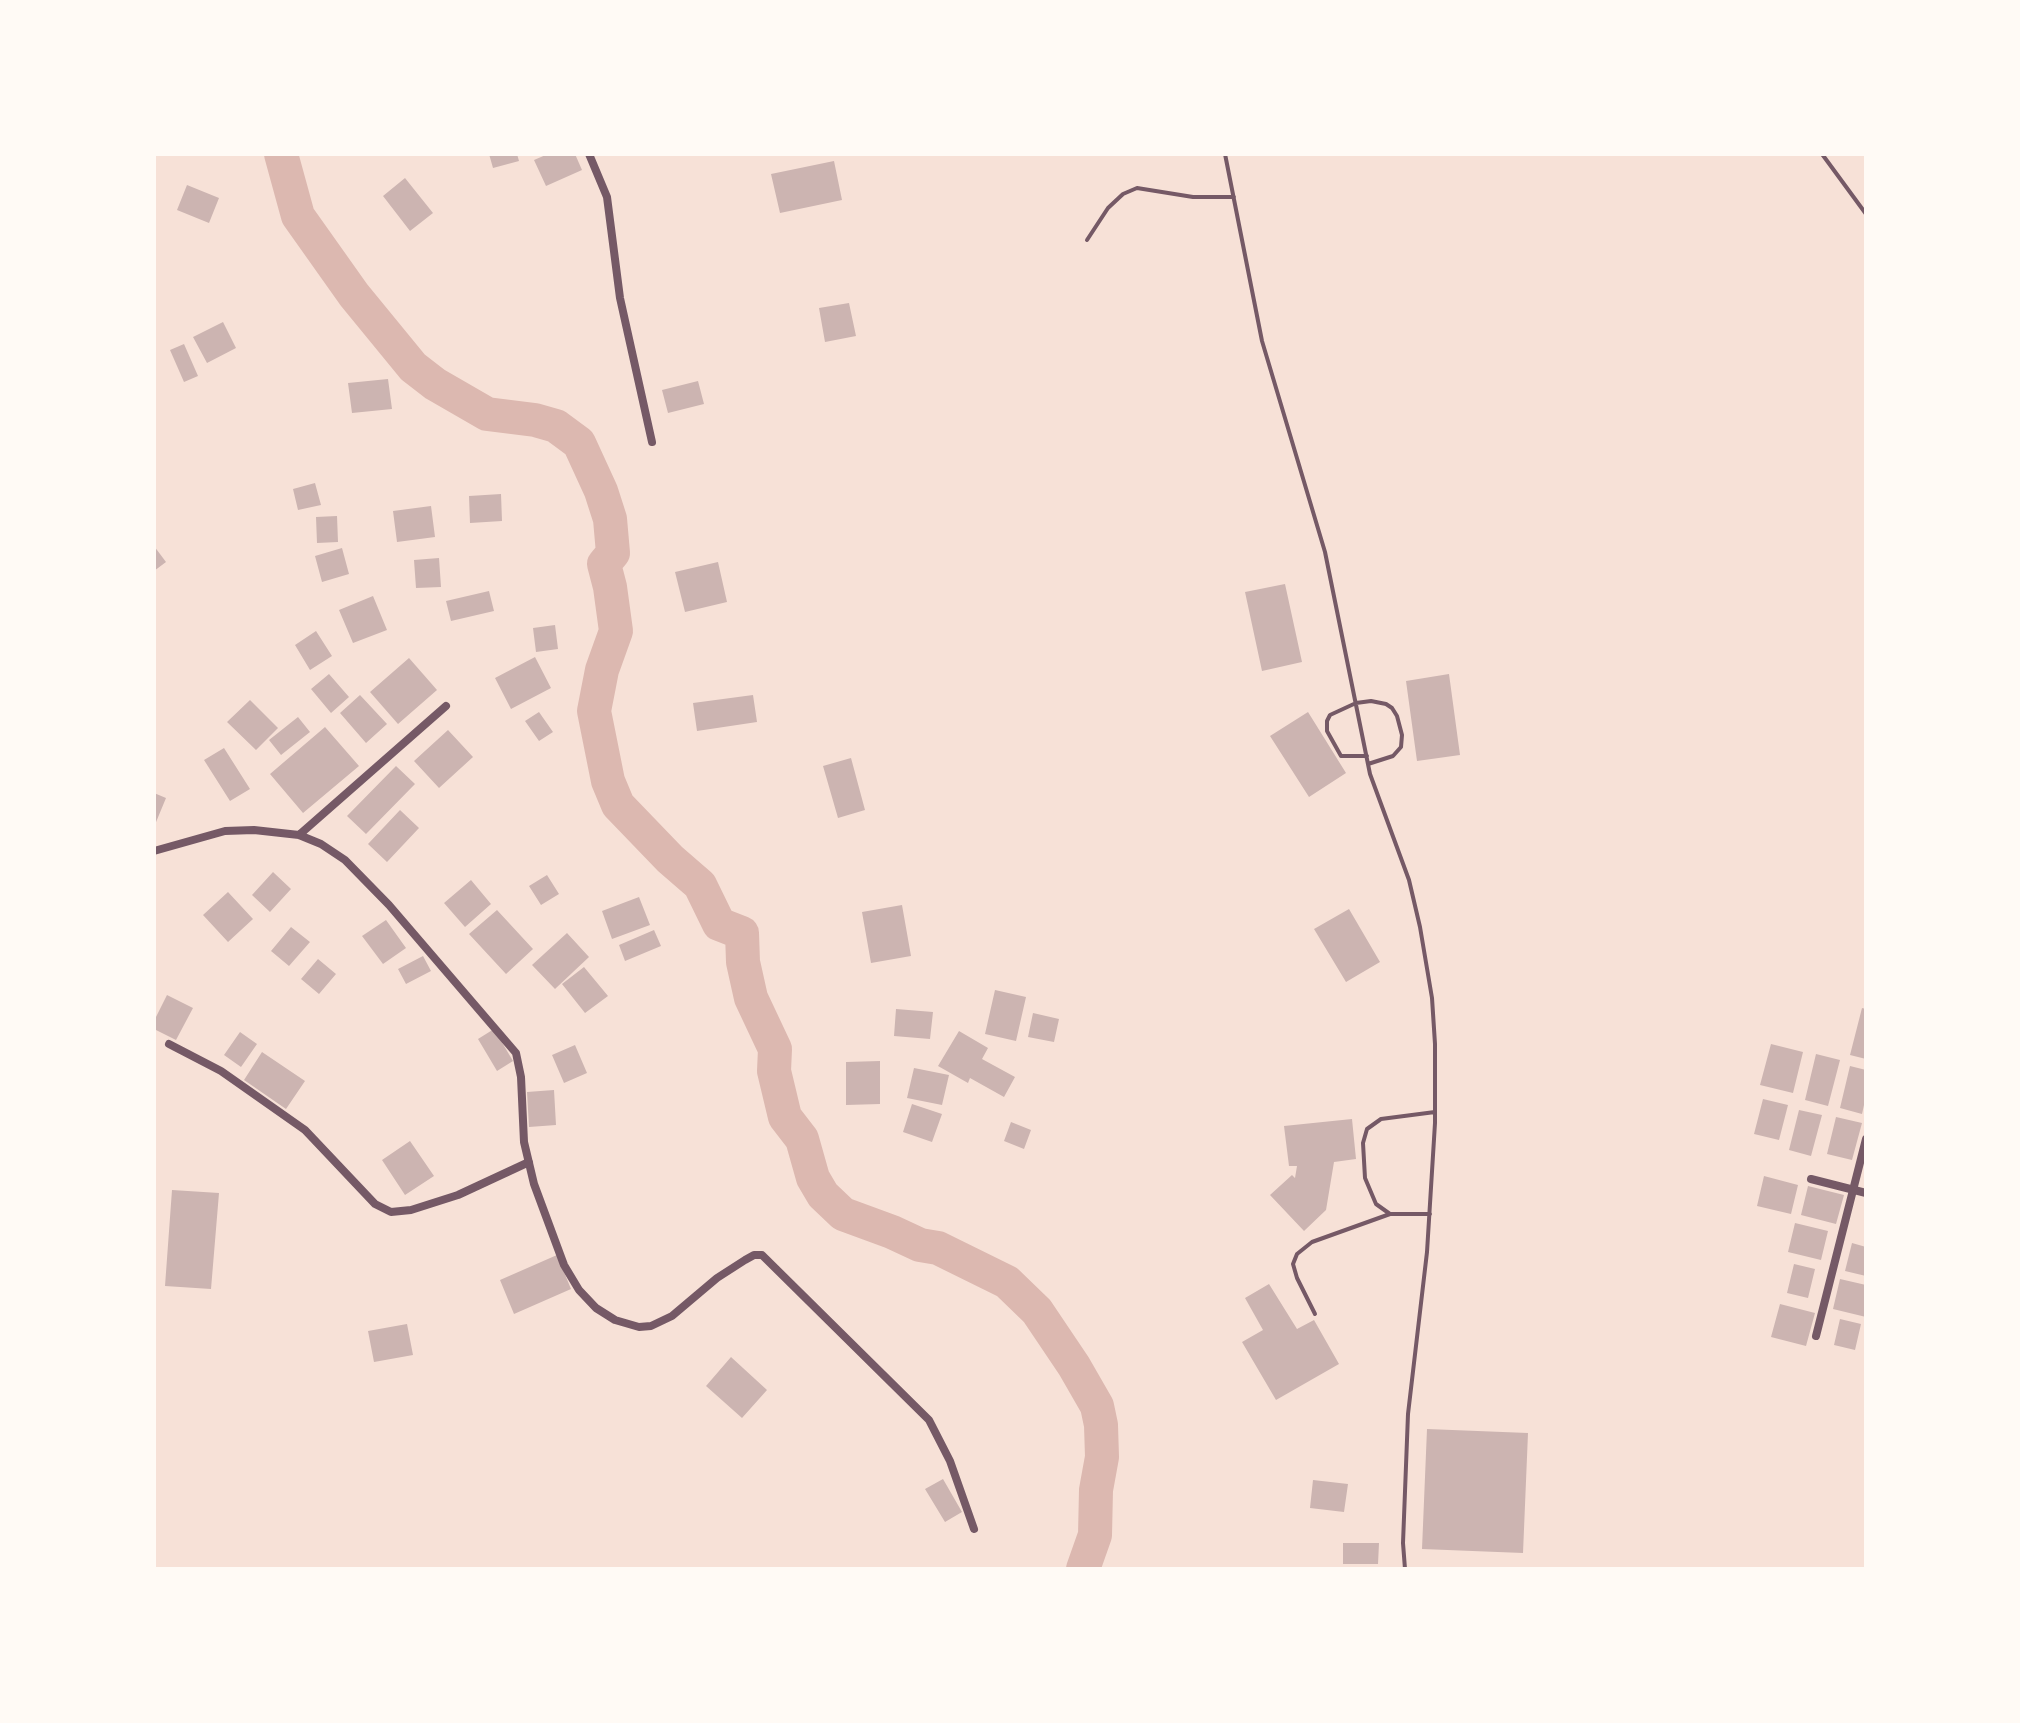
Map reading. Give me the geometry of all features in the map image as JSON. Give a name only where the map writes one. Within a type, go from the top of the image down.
[{"type":"street","points":[[589,154],[607,197],[620,298],[652,442]]},
{"type":"street","points":[[299,835],[446,706]]},
{"type":"street","points":[[154,851],[225,831],[254,830],[299,835],[321,844],[345,860],[367,880],[516,1053],[520,1069],[524,1142],[534,1184],[570,1277],[579,1290],[596,1308],[615,1320],[639,1327],[651,1326],[672,1316],[717,1278],[754,1255],[762,1255],[929,1420],[950,1461],[974,1529]]},
{"type":"street","points":[[169,1044],[221,1071],[305,1130],[375,1204],[391,1212],[411,1210],[458,1195],[529,1162]]},
{"type":"street","points":[[1816,1336],[1866,1139]]},
{"type":"street","points":[[1811,1179],[1866,1193]]},
{"type":"lane","points":[[1225,154],[1262,341],[1325,552],[1368,764],[1409,880],[1432,998],[1435,1112],[1430,1214],[1408,1414],[1403,1543],[1405,1569]]},
{"type":"lane","points":[[1822,154],[1866,214]]},
{"type":"lane","points":[[1087,240],[1108,208],[1123,194],[1137,188],[1193,197],[1234,197]]},
{"type":"lane","points":[[1367,756],[1341,756],[1327,731],[1330,715],[1356,703],[1371,701],[1392,708],[1402,735],[1401,747],[1393,756],[1368,764]]},
{"type":"lane","points":[[1390,1214],[1376,1204],[1365,1178],[1363,1161],[1367,1129],[1381,1119],[1435,1112]]},
{"type":"lane","points":[[1315,1314],[1297,1278],[1293,1264],[1297,1254],[1312,1242],[1390,1214],[1430,1214]]},
{"type":"building","points":[[489,154],[517,154],[519,161],[493,168]]},
{"type":"building","points":[[548,154],[575,154],[582,170],[546,186],[534,160]]},
{"type":"building","points":[[834,161],[842,200],[780,213],[771,174]]},
{"type":"building","points":[[405,178],[433,213],[410,231],[383,196]]},
{"type":"building","points":[[187,185],[219,198],[209,223],[177,210]]},
{"type":"building","points":[[849,303],[856,336],[825,342],[819,308]]},
{"type":"building","points":[[223,322],[236,348],[207,363],[193,337]]},
{"type":"building","points":[[184,344],[198,376],[184,382],[170,350]]},
{"type":"building","points":[[388,379],[392,409],[352,413],[348,383]]},
{"type":"building","points":[[698,381],[704,404],[668,413],[662,390]]},
{"type":"building","points":[[315,483],[321,505],[298,510],[293,489]]},
{"type":"building","points":[[501,494],[502,521],[470,523],[469,496]]},
{"type":"building","points":[[431,506],[435,537],[397,542],[393,511]]},
{"type":"building","points":[[337,516],[338,542],[317,543],[316,517]]},
{"type":"building","points":[[154,546],[166,562],[154,571]]},
{"type":"building","points":[[342,548],[349,574],[322,582],[315,556]]},
{"type":"building","points":[[439,558],[441,587],[416,588],[414,560]]},
{"type":"building","points":[[718,562],[727,602],[685,612],[675,572]]},
{"type":"building","points":[[1285,584],[1302,662],[1262,671],[1245,592]]},
{"type":"building","points":[[489,591],[494,611],[451,621],[446,601]]},
{"type":"building","points":[[373,596],[387,630],[353,643],[339,610]]},
{"type":"building","points":[[555,625],[558,649],[536,652],[533,628]]},
{"type":"building","points":[[316,631],[332,656],[310,670],[295,645]]},
{"type":"building","points":[[535,657],[551,688],[511,709],[495,678]]},
{"type":"building","points":[[409,658],[437,690],[398,724],[370,692]]},
{"type":"building","points":[[329,674],[349,697],[331,713],[311,689]]},
{"type":"building","points":[[1449,674],[1460,755],[1417,761],[1406,681]]},
{"type":"building","points":[[360,695],[387,724],[366,743],[340,713]]},
{"type":"building","points":[[753,695],[757,722],[697,731],[693,703]]},
{"type":"building","points":[[250,700],[278,728],[256,750],[227,722]]},
{"type":"building","points":[[539,712],[553,732],[539,741],[525,721]]},
{"type":"building","points":[[1308,712],[1346,773],[1309,797],[1270,736]]},
{"type":"building","points":[[298,717],[310,732],[281,755],[269,740]]},
{"type":"building","points":[[325,727],[359,766],[303,813],[270,774]]},
{"type":"building","points":[[448,730],[473,757],[439,788],[414,761]]},
{"type":"building","points":[[224,748],[250,789],[230,801],[204,760]]},
{"type":"building","points":[[851,758],[865,810],[838,818],[823,766]]},
{"type":"building","points":[[396,766],[415,784],[366,834],[347,816]]},
{"type":"building","points":[[154,793],[166,798],[154,827]]},
{"type":"building","points":[[400,810],[419,828],[387,862],[368,844]]},
{"type":"building","points":[[273,872],[291,889],[270,912],[252,895]]},
{"type":"building","points":[[547,875],[559,894],[541,905],[529,886]]},
{"type":"building","points":[[471,880],[491,904],[465,927],[444,903]]},
{"type":"building","points":[[228,892],[253,919],[228,942],[203,915]]},
{"type":"building","points":[[639,897],[650,925],[612,939],[602,911]]},
{"type":"building","points":[[902,905],[911,956],[871,963],[862,912]]},
{"type":"building","points":[[1349,909],[1380,962],[1346,982],[1314,929]]},
{"type":"building","points":[[497,910],[533,949],[506,974],[469,934]]},
{"type":"building","points":[[386,920],[406,948],[383,964],[362,936]]},
{"type":"building","points":[[291,927],[310,942],[289,966],[271,951]]},
{"type":"building","points":[[654,930],[661,946],[625,961],[619,945]]},
{"type":"building","points":[[567,933],[589,957],[555,989],[532,965]]},
{"type":"building","points":[[423,956],[431,971],[406,984],[398,969]]},
{"type":"building","points":[[318,959],[336,974],[319,994],[301,979]]},
{"type":"building","points":[[584,967],[608,996],[585,1013],[562,984]]},
{"type":"building","points":[[995,990],[1026,997],[1016,1041],[985,1034]]},
{"type":"building","points":[[167,995],[193,1008],[176,1040],[154,1029],[154,1021]]},
{"type":"building","points":[[1862,1008],[1866,1009],[1866,1059],[1850,1055]]},
{"type":"building","points":[[896,1009],[933,1012],[930,1039],[894,1036]]},
{"type":"building","points":[[1033,1013],[1059,1019],[1054,1042],[1028,1037]]},
{"type":"building","points":[[494,1029],[513,1061],[497,1071],[478,1039]]},
{"type":"building","points":[[959,1031],[988,1048],[982,1059],[1015,1077],[1004,1097],[970,1078],[968,1083],[938,1066]]},
{"type":"building","points":[[240,1032],[257,1044],[241,1067],[224,1055]]},
{"type":"building","points":[[1771,1044],[1803,1052],[1793,1093],[1760,1085]]},
{"type":"building","points":[[575,1045],[587,1073],[564,1083],[552,1055]]},
{"type":"building","points":[[262,1052],[305,1081],[286,1109],[244,1080]]},
{"type":"building","points":[[1816,1054],[1840,1060],[1828,1106],[1805,1100]]},
{"type":"building","points":[[880,1061],[880,1104],[846,1105],[846,1062]]},
{"type":"building","points":[[1850,1066],[1866,1070],[1862,1114],[1840,1108]]},
{"type":"building","points":[[914,1068],[949,1075],[942,1105],[907,1098]]},
{"type":"building","points":[[554,1090],[556,1125],[529,1127],[527,1092]]},
{"type":"building","points":[[1763,1099],[1788,1105],[1779,1140],[1754,1134]]},
{"type":"building","points":[[912,1104],[942,1114],[932,1142],[903,1132]]},
{"type":"building","points":[[1799,1110],[1822,1115],[1811,1156],[1789,1150]]},
{"type":"building","points":[[1836,1117],[1862,1123],[1852,1160],[1827,1154]]},
{"type":"building","points":[[1352,1119],[1356,1159],[1334,1162],[1326,1210],[1304,1231],[1270,1195],[1292,1175],[1295,1178],[1297,1166],[1289,1166],[1284,1126]]},
{"type":"building","points":[[1011,1122],[1031,1130],[1024,1149],[1004,1141]]},
{"type":"building","points":[[410,1141],[434,1176],[405,1195],[382,1160]]},
{"type":"building","points":[[1764,1176],[1798,1185],[1791,1214],[1757,1206]]},
{"type":"building","points":[[1808,1186],[1844,1195],[1836,1224],[1801,1215]]},
{"type":"building","points":[[172,1190],[219,1193],[211,1289],[165,1286]]},
{"type":"building","points":[[1795,1223],[1828,1231],[1821,1260],[1788,1252]]},
{"type":"building","points":[[1852,1243],[1866,1247],[1866,1276],[1845,1271]]},
{"type":"building","points":[[557,1255],[571,1289],[514,1314],[500,1280]]},
{"type":"building","points":[[1794,1264],[1815,1269],[1808,1298],[1787,1293]]},
{"type":"building","points":[[1840,1279],[1866,1285],[1866,1317],[1833,1309]]},
{"type":"building","points":[[1269,1284],[1297,1329],[1314,1320],[1339,1364],[1276,1400],[1242,1342],[1263,1330],[1245,1298]]},
{"type":"building","points":[[1780,1304],[1815,1313],[1806,1346],[1771,1337]]},
{"type":"building","points":[[1840,1319],[1861,1324],[1855,1350],[1834,1345]]},
{"type":"building","points":[[407,1324],[413,1355],[374,1362],[368,1331]]},
{"type":"building","points":[[731,1357],[767,1390],[742,1418],[706,1386]]},
{"type":"building","points":[[1427,1429],[1528,1433],[1523,1553],[1422,1549]]},
{"type":"building","points":[[943,1479],[962,1512],[945,1522],[925,1489]]},
{"type":"building","points":[[1313,1480],[1348,1484],[1344,1512],[1310,1508]]},
{"type":"building","points":[[1343,1543],[1379,1543],[1378,1564],[1343,1564]]},
{"type":"waterway","points":[[281,154],[298,216],[354,295],[413,367],[435,384],[487,414],[556,426],[579,443],[610,519],[613,553],[604,564],[616,631],[602,670],[594,711],[608,781],[618,805],[700,885],[719,924],[742,933],[743,962],[751,998],[775,1049],[774,1071],[785,1117],[802,1139],[813,1178],[823,1195],[843,1214],[920,1245],[938,1248],[1007,1282],[1037,1311],[1074,1366],[1097,1406],[1101,1425],[1102,1457],[1096,1490],[1095,1535],[1083,1569]]}]
